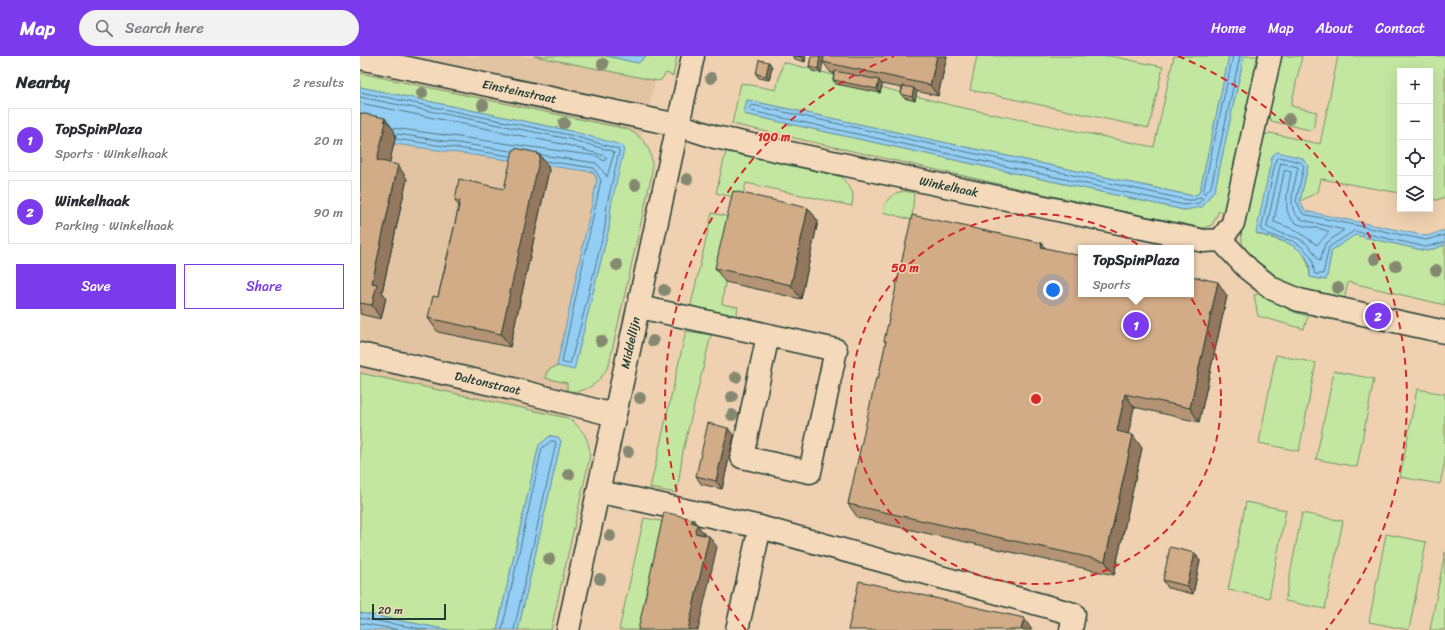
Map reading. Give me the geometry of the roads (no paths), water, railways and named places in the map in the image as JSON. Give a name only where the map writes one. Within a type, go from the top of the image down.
[{"type":"street","name":"Middellijn","points":[[568,630],[693,56]]},
{"type":"street","points":[[1270,56],[1233,224],[1221,240],[1249,270],[1273,289],[1300,300],[1445,332]]},
{"type":"street","name":"Einsteinstraat","points":[[360,58],[678,125]]},
{"type":"street","name":"Winkelhaak","points":[[678,125],[723,139],[1204,241],[1221,240]]},
{"type":"street","points":[[639,307],[768,335],[836,350],[810,472],[742,457],[768,335]]},
{"type":"street","name":"Daltonstraat","points":[[360,354],[513,389],[614,415]]},
{"type":"street","points":[[599,492],[635,498],[760,527],[1074,614],[1071,630]]},
{"type":"street","points":[[737,630],[760,527]]},
{"type":"water","points":[[607,56],[646,56],[638,63]]},
{"type":"water","points":[[1229,56],[1244,56],[1215,189],[1202,207],[1184,210],[744,114],[747,100],[1193,196],[1199,193],[1201,186]]},
{"type":"water","points":[[360,87],[571,131],[621,145],[624,150],[611,205],[609,228],[574,370],[557,366],[597,180],[593,172],[360,139]]},
{"type":"water","points":[[1277,152],[1302,158],[1308,166],[1300,201],[1305,211],[1427,236],[1445,230],[1445,245],[1427,251],[1355,235],[1332,250],[1326,280],[1310,277],[1310,267],[1308,261],[1299,249],[1278,239],[1256,233],[1272,156]]},
{"type":"water","points":[[550,436],[558,437],[561,441],[518,630],[497,630],[539,445]]},
{"type":"water","points":[[360,613],[449,630],[360,630]]},
{"type":"place","name":"Winkelhaak","points":[[1378,316]]},
{"type":"place","name":"TopSpinPlaza","points":[[1136,325]]}]
